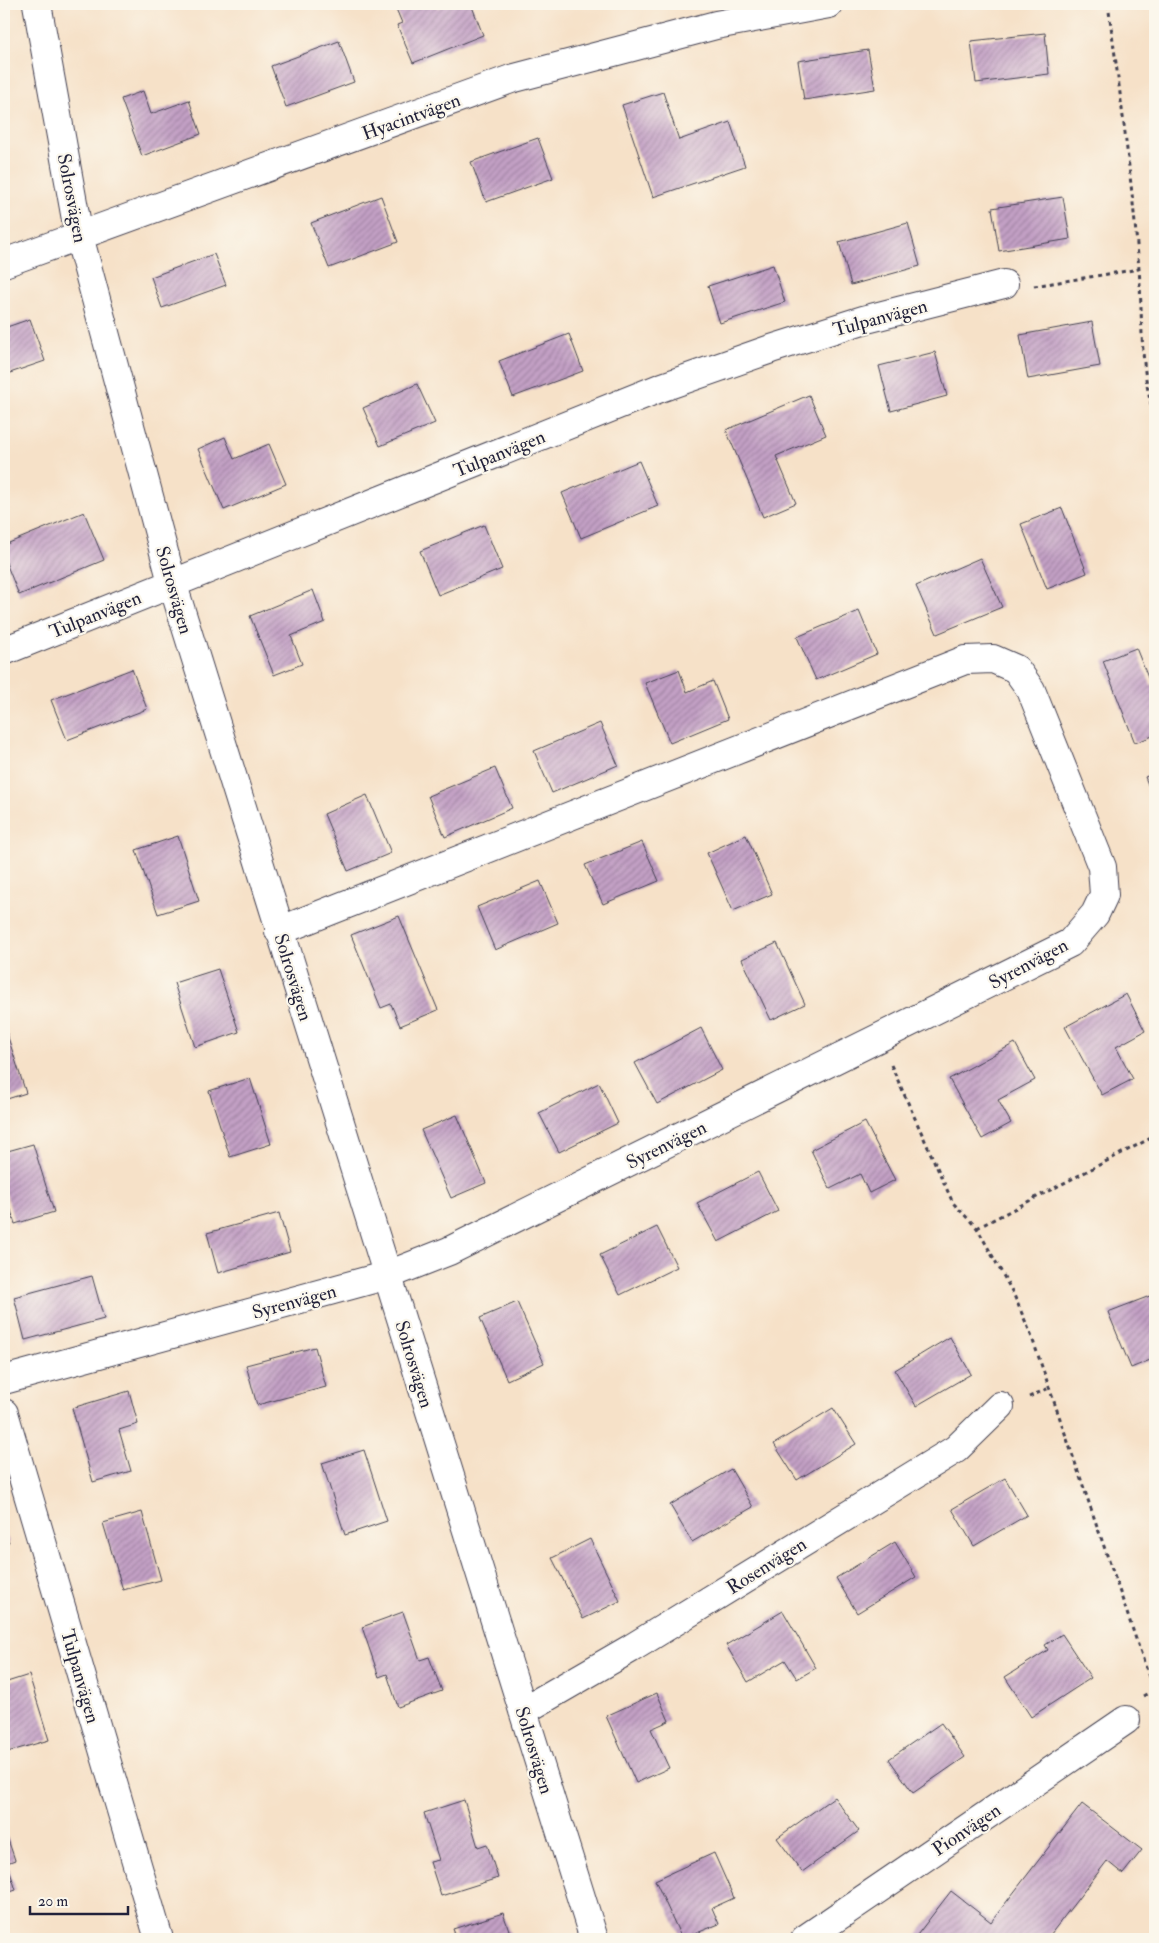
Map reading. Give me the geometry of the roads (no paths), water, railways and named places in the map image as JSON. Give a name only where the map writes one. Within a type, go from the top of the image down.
[{"type":"street","name":"Solrosvägen","points":[[37,4],[79,236],[172,582],[594,1939]]},
{"type":"street","name":"Hyacintvägen","points":[[4,263],[511,79],[716,25],[829,4]]},
{"type":"street","name":"Tulpanvägen","points":[[4,651],[172,582],[660,388],[771,349],[863,320],[1004,284]]},
{"type":"street","name":"Syrenvägen","points":[[4,1380],[388,1275],[449,1251],[1070,943],[1095,914],[1104,895],[1102,867],[1031,690],[1016,669],[993,659],[965,660],[279,931]]},
{"type":"street","name":"Rosenvägen","points":[[523,1711],[630,1649],[956,1449],[1000,1406]]},
{"type":"street","name":"Tulpanvägen","points":[[4,1412],[159,1939]]},
{"type":"street","name":"Pionvägen","points":[[806,1939],[1126,1720]]}]
